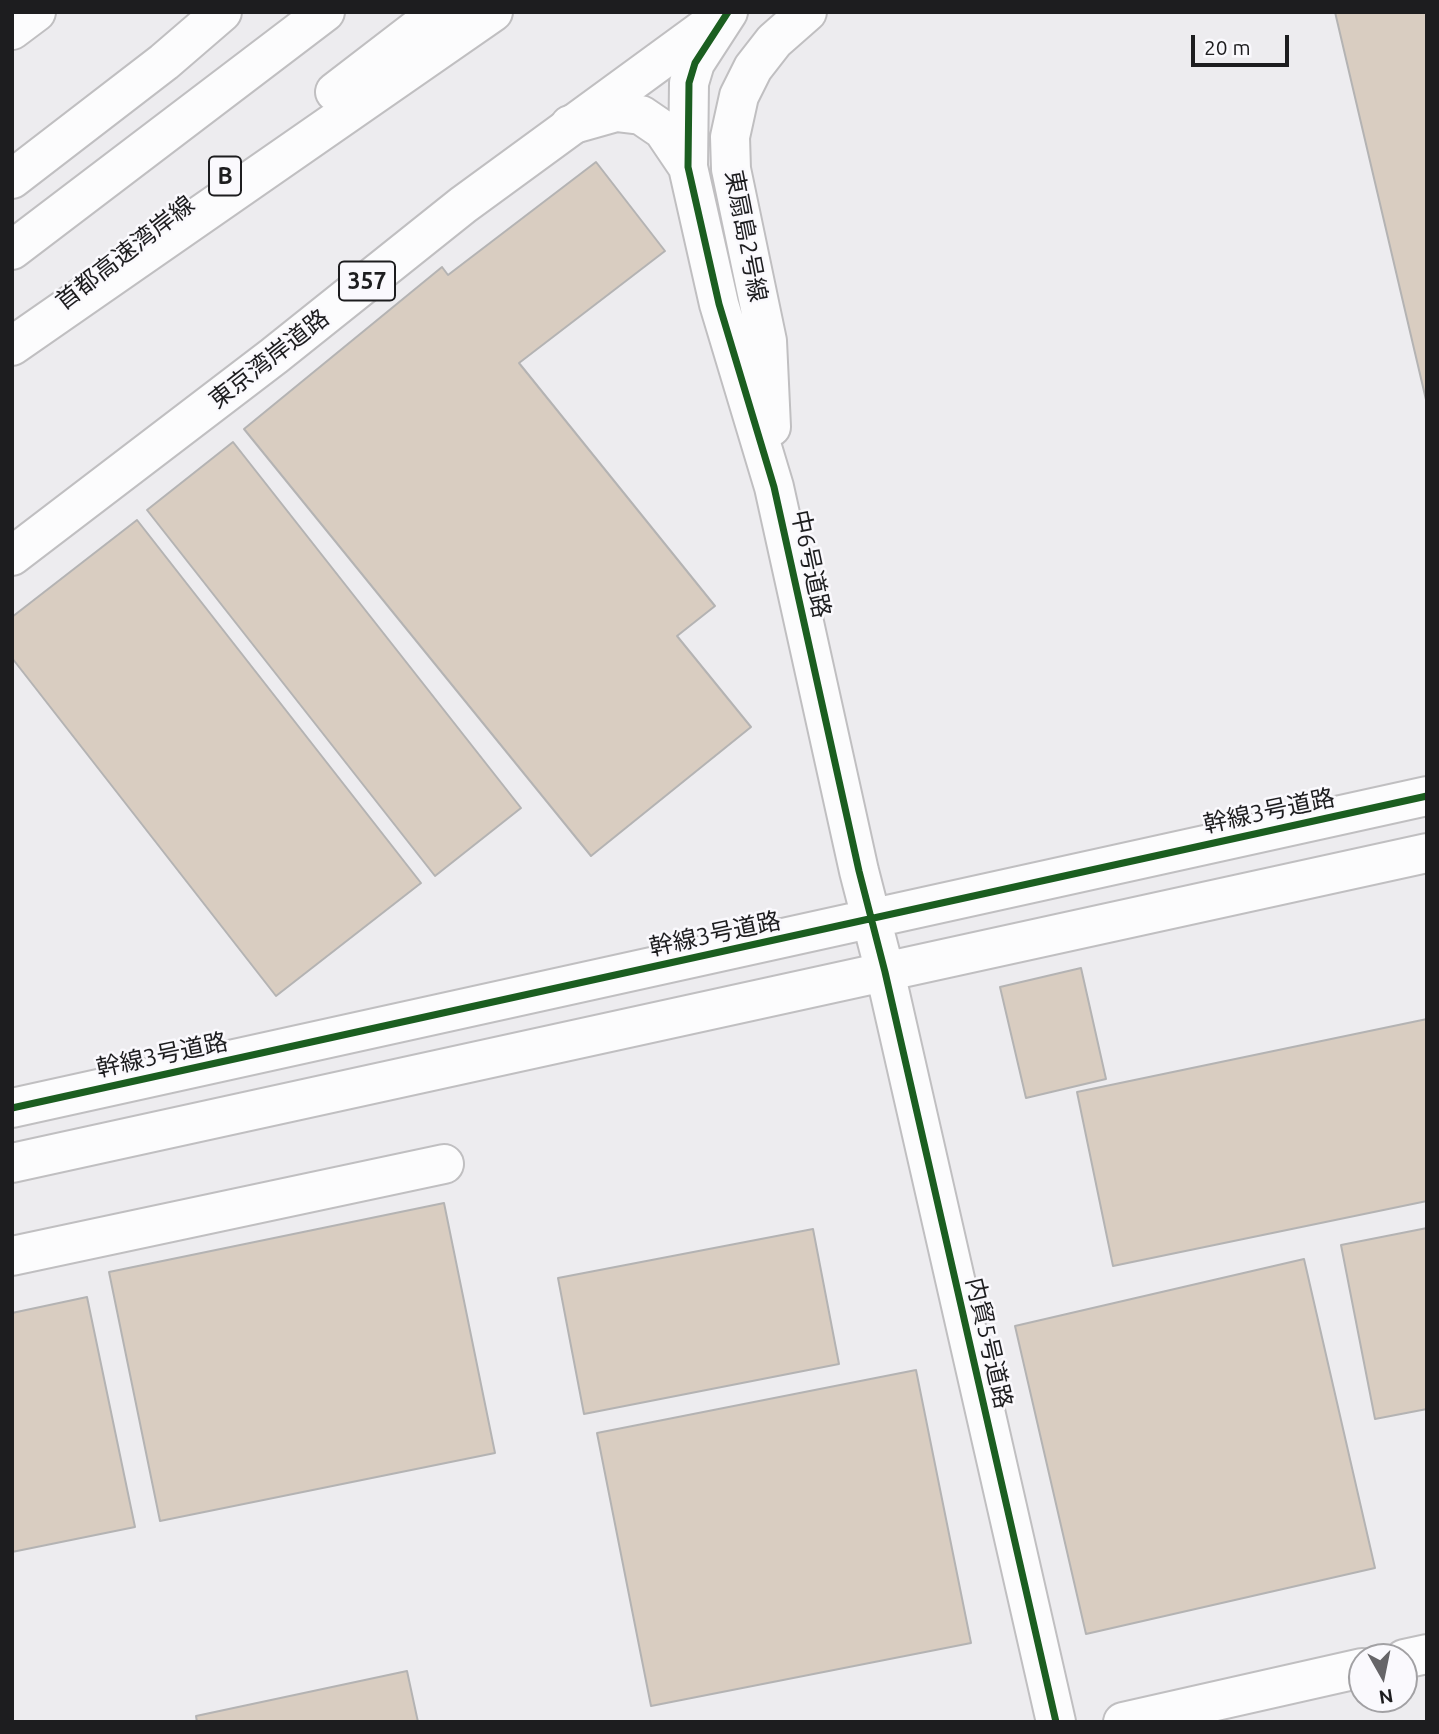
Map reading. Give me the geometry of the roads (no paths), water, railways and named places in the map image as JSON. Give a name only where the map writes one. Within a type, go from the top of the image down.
[{"type":"main road","points":[[12,30],[36,12]]},
{"type":"main road","points":[[12,179],[164,62],[222,12]]},
{"type":"main road","points":[[12,250],[325,12]]},
{"type":"main road","name":"首都高速湾岸線","points":[[12,340],[439,12]]},
{"type":"main road","points":[[12,345],[492,12]]},
{"type":"main road","points":[[688,167],[689,83],[695,63],[728,12]]},
{"type":"main road","name":"東京湾岸道路","points":[[12,556],[567,126],[728,12]]},
{"type":"main road","name":"東扇島2号線","points":[[774,487],[767,341],[731,169],[730,137],[739,96],[753,68],[774,41],[807,12]]},
{"type":"main road","points":[[567,126],[616,112],[641,115],[663,130],[688,167]]},
{"type":"main road","name":"中6号道路","points":[[688,167],[719,304],[774,487],[870,920],[885,972]]},
{"type":"main road","name":"幹線3号道路","points":[[12,1108],[1427,796]]},
{"type":"main road","points":[[12,1163],[1427,853]]},
{"type":"main road","name":"内貿5号道路","points":[[885,972],[1056,1722]]},
{"type":"main road","points":[[12,1256],[444,1164]]},
{"type":"main road","points":[[1123,1722],[1348,1671]]}]
